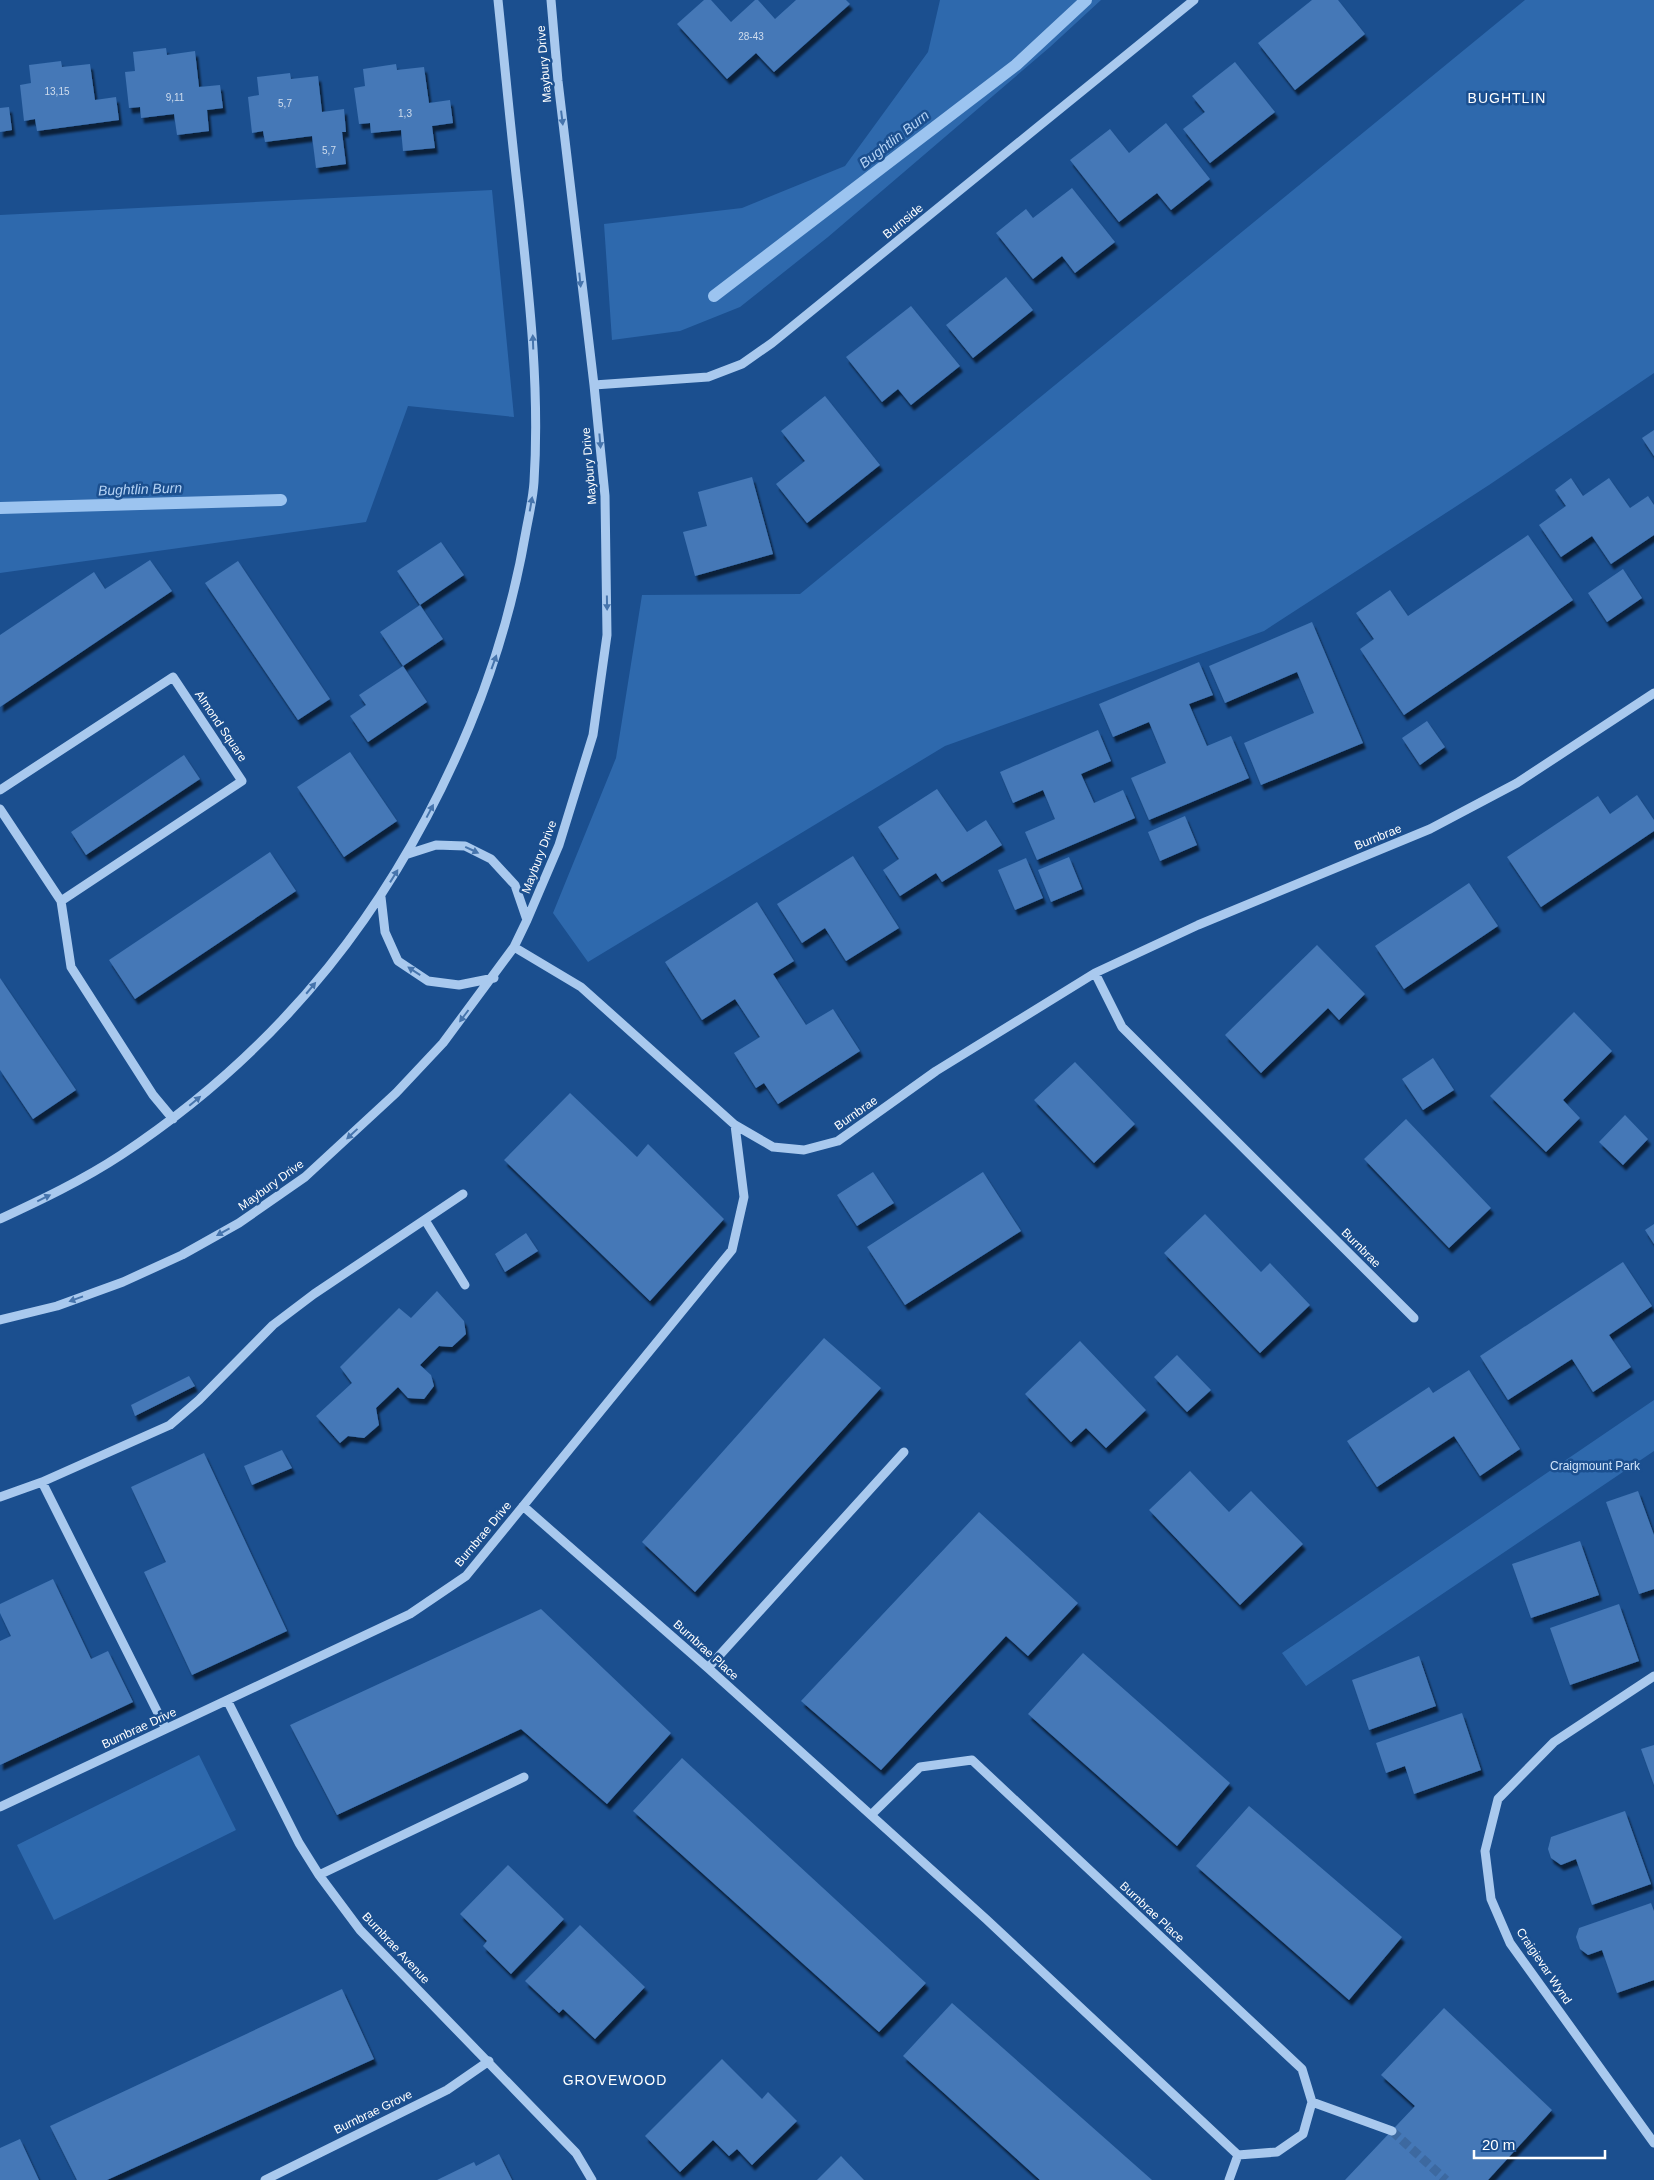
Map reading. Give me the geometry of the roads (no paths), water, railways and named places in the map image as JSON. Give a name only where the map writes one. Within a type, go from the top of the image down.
[{"type":"street","points":[[0,1219],[55,1193],[118,1157],[173,1119],[248,1056],[284,1020],[336,958],[381,898],[408,854],[449,776],[504,636],[523,549],[534,484],[536,395],[533,330],[498,0]]},
{"type":"street","name":"Maybury Drive","points":[[0,1320],[56,1306],[123,1282],[182,1255],[239,1223],[305,1177],[396,1093],[443,1043],[494,978],[514,947],[559,845],[593,735],[607,634],[605,496],[594,385],[559,90],[551,0]]},
{"type":"street","name":"Burnside","points":[[594,385],[708,377],[742,364],[772,343],[1194,0]]},
{"type":"street","name":"Almond Square","points":[[0,790],[173,676],[242,781],[61,901]]},
{"type":"street","name":"Burnbrae","points":[[514,947],[581,987],[735,1125],[773,1147],[804,1150],[838,1141],[936,1072],[1095,973],[1198,925],[1430,829],[1517,783],[1654,693]]},
{"type":"street","points":[[0,809],[61,901],[71,967],[153,1095],[173,1119]]},
{"type":"street","name":"Maybury Drive","points":[[408,854],[436,845],[465,846],[491,859],[515,885],[527,920]]},
{"type":"street","points":[[381,898],[385,932],[398,961],[428,981],[459,985],[494,978]]},
{"type":"street","name":"Burnbrae","points":[[1095,973],[1122,1027],[1414,1318]]},
{"type":"street","name":"Burnbrae Drive","points":[[0,1807],[410,1614],[466,1576],[732,1250],[744,1197],[735,1125]]},
{"type":"street","points":[[0,1496],[42,1482],[170,1425],[199,1400],[274,1325],[314,1294],[463,1194]]},
{"type":"street","points":[[425,1220],[465,1285]]},
{"type":"street","points":[[708,1668],[904,1452]]},
{"type":"street","points":[[42,1482],[166,1729]]},
{"type":"street","name":"Burnbrae Place","points":[[523,1506],[708,1668],[986,1919],[1238,2156]]},
{"type":"street","name":"Craigievar Wynd","points":[[1654,1676],[1554,1742],[1498,1799],[1485,1851],[1491,1899],[1510,1943],[1654,2143]]},
{"type":"street","name":"Burnbrae Avenue","points":[[227,1700],[292,1829],[319,1875],[360,1930],[438,2012],[489,2061],[576,2153],[592,2180]]},
{"type":"street","name":"Burnbrae Place","points":[[871,1815],[920,1767],[972,1760],[1302,2070],[1312,2102]]},
{"type":"street","points":[[319,1875],[524,1777]]},
{"type":"street","name":"Burnbrae Grove","points":[[265,2180],[447,2090],[489,2061]]},
{"type":"street","points":[[1229,2180],[1238,2156],[1277,2152],[1303,2134],[1312,2102],[1392,2131]]},
{"type":"waterway","name":"Bughtlin Burn","points":[[714,296],[1016,65],[1086,0]]},
{"type":"waterway","name":"Bughtlin Burn","points":[[0,508],[281,500]]},
{"type":"tunnel","points":[[1392,2131],[1446,2180]]},
{"type":"district","name":"BUGHTLIN","points":[[1507,98]]},
{"type":"district","name":"GROVEWOOD","points":[[615,2080]]},
{"type":"park label","name":"Craigmount Park","points":[[1595,1466]]}]
